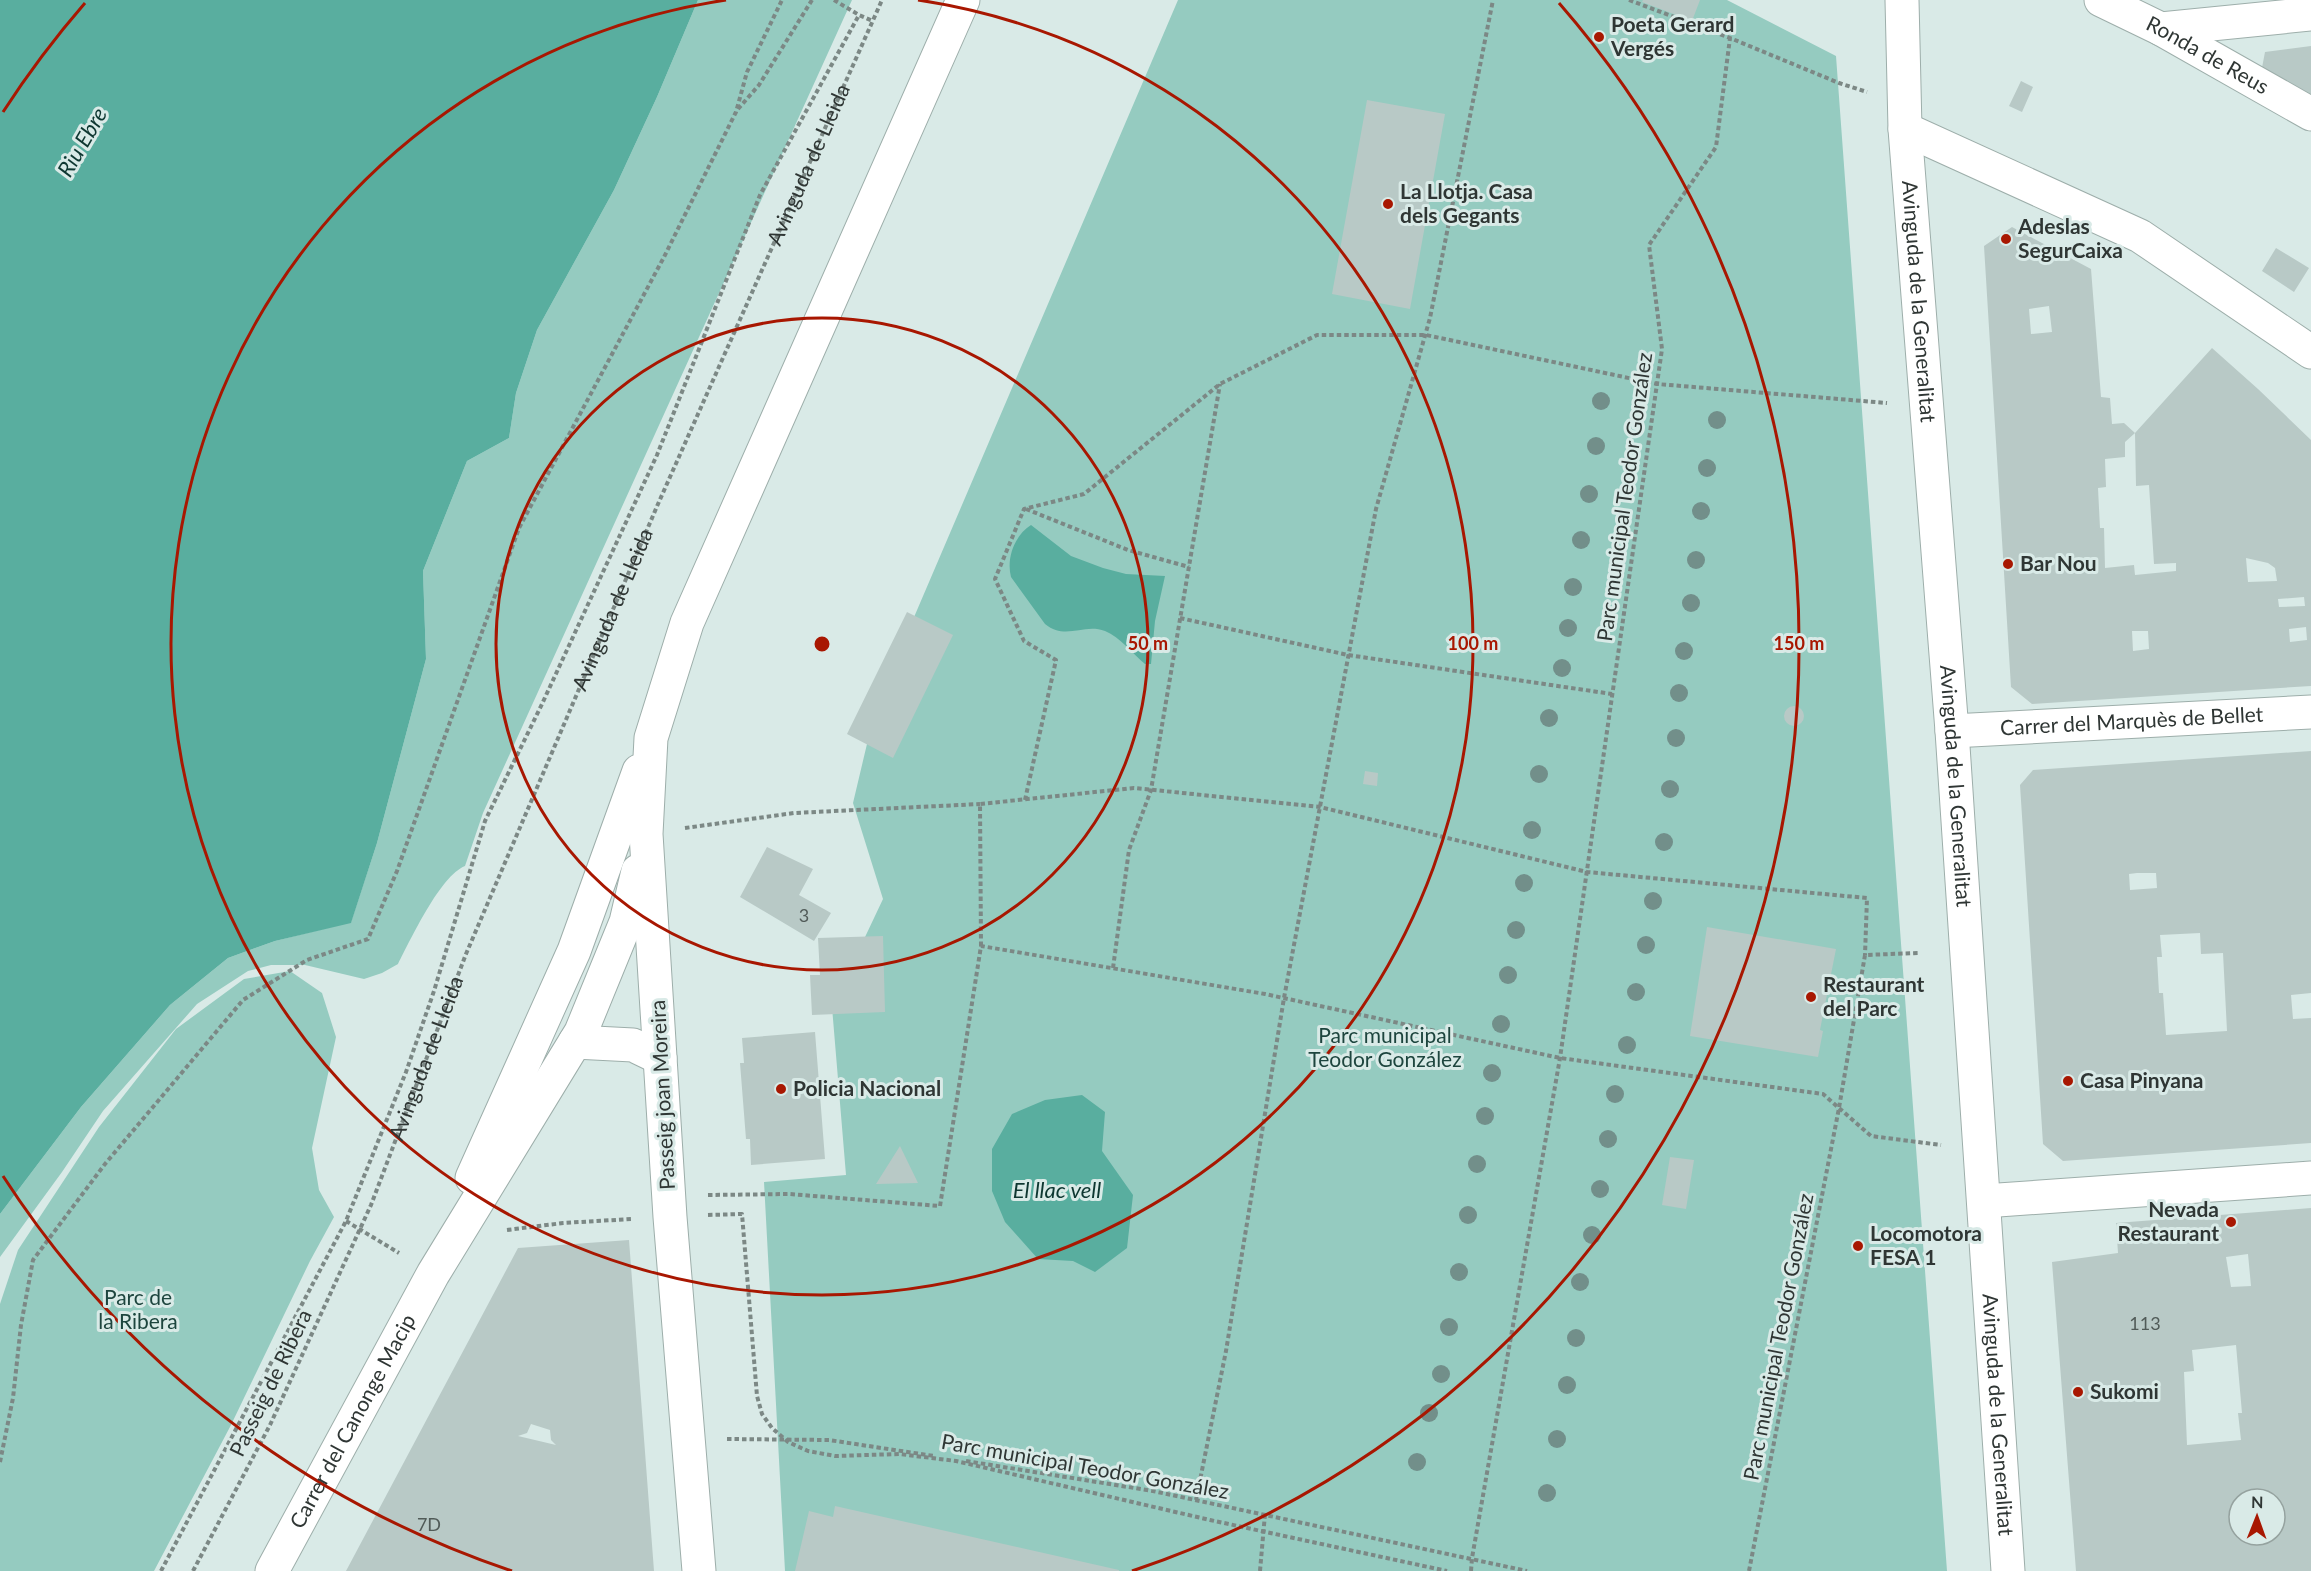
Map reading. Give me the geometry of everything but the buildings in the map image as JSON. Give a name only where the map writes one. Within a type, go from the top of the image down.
[{"type":"street","name":"Passeig joan Moreira","points":[[699,1571],[669,1206],[646,834],[651,738],[687,623],[963,0]]},
{"type":"street","name":"Avinguda de la Generalitat","points":[[1902,0],[1905,129],[1952,731],[2008,1571]]},
{"type":"street","name":"Ronda de Reus","points":[[2101,0],[2162,29],[2311,114]]},
{"type":"street","points":[[2162,29],[2311,14]]},
{"type":"street","points":[[1905,129],[2140,236],[2311,352]]},
{"type":"street","name":"Carrer del Marquès de Bellet","points":[[1952,731],[2311,712]]},
{"type":"street","points":[[433,1274],[474,1172],[574,951],[651,738]]},
{"type":"street","points":[[433,1274],[581,1032],[626,922],[646,834]]},
{"type":"street","points":[[575,1042],[633,1045],[660,1058]]},
{"type":"street","points":[[1984,1201],[2311,1178]]},
{"type":"street","name":"Carrer del Canonge Macip","points":[[272,1571],[433,1274]]},
{"type":"path","points":[[0,1462],[13,1398],[21,1325],[33,1260],[105,1164],[243,1000],[308,960],[368,939],[397,871],[519,528],[664,257],[736,112],[747,72],[782,0]]},
{"type":"path","points":[[736,112],[759,85],[812,0]]},
{"type":"path","points":[[834,0],[873,21]]},
{"type":"path","name":"Avinguda de Lleida","points":[[371,1205],[471,943],[658,504],[882,0]]},
{"type":"path","points":[[1196,1500],[1226,1351],[1284,998],[1376,508],[1425,335],[1493,0]]},
{"type":"path","points":[[1629,0],[1839,83]]},
{"type":"path","points":[[161,1571],[346,1221],[413,1052],[434,991],[485,821],[542,704],[657,455],[760,195],[859,15]]},
{"type":"path","name":"Parc municipal Teodor González","points":[[1471,1571],[1560,1058],[1662,349],[1649,245],[1716,147],[1730,38]]},
{"type":"path","points":[[1024,509],[1084,494],[1220,384],[1317,335],[1425,335],[1657,384],[1927,407]]},
{"type":"path","points":[[1113,968],[1129,850],[1151,790],[1220,384]]},
{"type":"path","points":[[1024,509],[1128,550],[1189,567]]},
{"type":"path","points":[[1024,509],[995,579],[1024,641],[1056,660],[1025,800]]},
{"type":"path","points":[[1180,618],[1348,655],[1612,693]]},
{"type":"path","name":"Parc municipal Teodor González","points":[[646,834],[794,813],[980,804],[1134,788],[1320,807],[1587,872],[1867,898],[1865,955],[1839,1108],[1749,1571]]},
{"type":"path","points":[[502,1230],[669,1206],[789,1194],[940,1206],[981,946],[980,804]]},
{"type":"path","points":[[981,946],[1284,998],[1560,1058],[1823,1094],[1870,1136],[1981,1150]]},
{"type":"path","points":[[1865,955],[1918,953]]},
{"type":"path","name":"Passeig de Ribera","points":[[193,1571],[270,1425],[371,1205]]},
{"type":"path","points":[[669,1206],[742,1214],[757,1396],[762,1414],[771,1428],[788,1442],[808,1451],[835,1455],[898,1454],[956,1461],[1210,1520],[1447,1571]]},
{"type":"path","points":[[346,1221],[433,1274]]},
{"type":"path","name":"Parc municipal Teodor González","points":[[688,1438],[829,1440],[1153,1491],[1527,1571]]},
{"type":"path","points":[[1260,1571],[1265,1514]]},
{"type":"green space","points":[[698,0],[852,0],[483,813],[465,866],[455,872],[436,895],[398,964],[382,973],[364,979],[305,965],[271,965],[248,971],[197,1004],[103,1111],[0,1257],[0,1214],[81,1107],[170,1005],[228,958],[275,941],[351,922],[377,843],[426,659],[423,571],[467,461],[509,438],[516,393],[537,330],[614,190]]},
{"type":"green space","name":"Parc municipal Teodor González","points":[[1178,0],[1727,0],[1836,56],[1947,1571],[785,1571],[764,1182],[846,1175],[831,995],[857,954],[883,899],[853,803],[876,706]]},
{"type":"green space","name":"Parc de la Ribera","points":[[290,971],[322,993],[336,1037],[312,1148],[319,1190],[334,1217],[310,1261],[231,1425],[154,1571],[0,1571],[0,1304],[18,1250],[99,1127],[176,1029],[244,979]]},
{"type":"water","name":"Riu Ebre","points":[[0,0],[698,0],[614,190],[537,330],[516,393],[509,438],[467,461],[423,571],[426,659],[377,843],[351,923],[275,941],[228,958],[170,1005],[81,1107],[0,1214]]},
{"type":"water","points":[[1031,525],[1071,556],[1126,574],[1165,576],[1155,621],[1151,664],[1145,664],[1121,641],[1105,631],[1089,629],[1067,632],[1053,629],[1045,624],[1011,577],[1010,570],[1011,555],[1016,541]]},
{"type":"water","name":"El llac vell","points":[[1082,1095],[1105,1112],[1102,1151],[1133,1195],[1127,1248],[1095,1272],[1073,1261],[1038,1259],[1005,1222],[992,1191],[992,1149],[1012,1114],[1045,1100]]},
{"type":"place","name":"Poeta Gerard Vergés","points":[[1599,37]]},
{"type":"place","name":"La Llotja. Casa dels Gegants","points":[[1388,204]]},
{"type":"place","name":"Adeslas SegurCaixa","points":[[2006,239]]},
{"type":"place","name":"Bar Nou","points":[[2008,564]]},
{"type":"place","name":"Restaurant del Parc","points":[[1811,997]]},
{"type":"place","name":"Casa Pinyana","points":[[2068,1081]]},
{"type":"place","name":"Policia Nacional","points":[[781,1089]]},
{"type":"place","name":"Nevada Restaurant","points":[[2231,1222]]},
{"type":"place","name":"Locomotora FESA 1","points":[[1858,1246]]},
{"type":"place","name":"Sukomi","points":[[2078,1392]]}]
